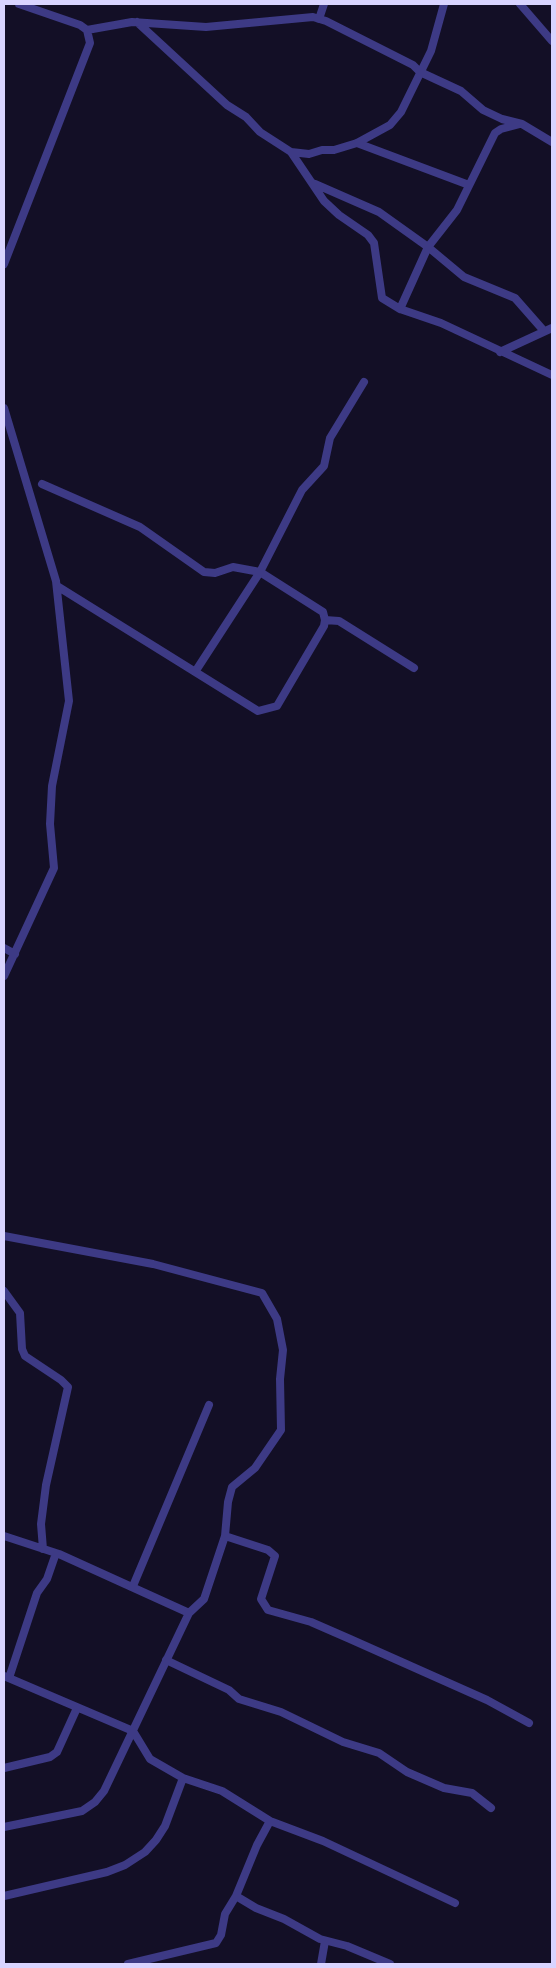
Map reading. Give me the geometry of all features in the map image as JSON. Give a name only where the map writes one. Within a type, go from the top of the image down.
[{"type":"street","points":[[19,4],[71,21],[87,30],[137,22],[206,26],[300,17],[319,19],[412,65],[420,72],[461,91],[484,110],[502,119],[522,124],[552,142]]},
{"type":"street","points":[[319,19],[324,4]]},
{"type":"street","points":[[137,22],[227,105],[246,117],[260,132],[291,152],[309,154],[322,150],[334,150],[357,143],[390,125],[401,112],[432,51],[444,4]]},
{"type":"street","points":[[520,4],[552,41]]},
{"type":"street","points":[[4,264],[90,43],[87,30]]},
{"type":"street","points":[[400,309],[428,247],[450,220],[495,133],[501,129],[522,124]]},
{"type":"street","points":[[357,143],[469,185]]},
{"type":"street","points":[[291,152],[324,201],[339,215],[368,235],[374,243],[382,298],[400,309],[441,322],[500,352],[552,374]]},
{"type":"street","points":[[313,183],[379,212],[428,247],[464,277],[489,289],[515,298],[544,332]]},
{"type":"street","points":[[500,352],[552,328]]},
{"type":"street","points":[[195,672],[260,572],[302,490],[324,466],[330,438],[364,382]]},
{"type":"street","points":[[4,408],[57,586],[69,701],[52,786],[50,824],[54,868],[4,976]]},
{"type":"street","points":[[42,484],[140,528],[204,572],[215,573],[233,567],[260,572],[323,612],[326,620],[277,706],[258,711],[57,586]]},
{"type":"street","points":[[326,620],[339,621],[414,668]]},
{"type":"street","points":[[4,948],[15,954]]},
{"type":"street","points":[[4,1236],[153,1264],[264,1295],[277,1319],[283,1350],[280,1379],[282,1426],[255,1468],[232,1487],[228,1502],[225,1536],[204,1599],[190,1613],[104,1791],[96,1802],[82,1811],[4,1828]]},
{"type":"street","points":[[4,1291],[20,1313],[22,1349],[25,1356],[61,1380],[68,1388],[46,1485],[42,1520],[43,1549]]},
{"type":"street","points":[[133,1586],[209,1405]]},
{"type":"street","points":[[4,1536],[56,1553],[190,1613]]},
{"type":"street","points":[[225,1536],[268,1550],[275,1556],[261,1599],[268,1610],[310,1622],[350,1639],[487,1700],[529,1723]]},
{"type":"street","points":[[56,1553],[47,1579],[37,1594],[6,1677],[133,1731],[150,1759],[183,1778],[222,1791],[270,1821],[323,1841],[455,1903]]},
{"type":"street","points":[[166,1660],[229,1690],[239,1699],[281,1712],[336,1740],[379,1754],[407,1772],[444,1788],[472,1793],[491,1808]]},
{"type":"street","points":[[4,1768],[50,1757],[57,1752],[77,1708]]},
{"type":"street","points":[[4,1896],[107,1872],[125,1865],[145,1852],[156,1840],[164,1826],[183,1778]]},
{"type":"street","points":[[128,1964],[216,1943],[221,1935],[224,1914],[236,1896],[257,1845],[270,1821]]},
{"type":"street","points":[[236,1896],[256,1908],[284,1919],[309,1934],[325,1941],[348,1946],[390,1964]]},
{"type":"street","points":[[321,1964],[325,1941]]}]
